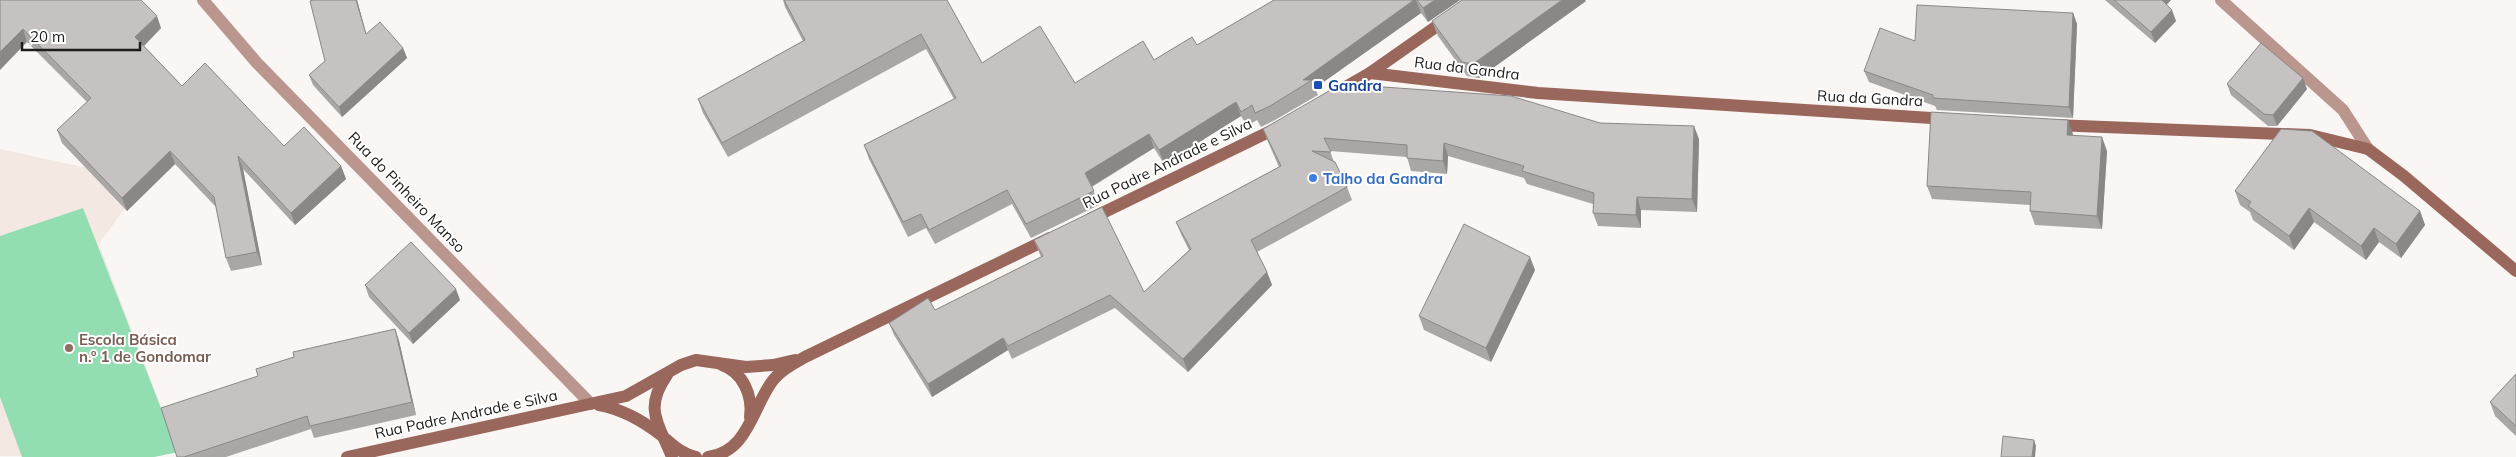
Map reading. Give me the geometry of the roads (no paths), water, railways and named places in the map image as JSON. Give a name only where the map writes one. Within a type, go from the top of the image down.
[{"type":"main road","points":[[1329,97],[1370,72],[1474,0]]},
{"type":"main road","name":"Rua da Gandra","points":[[1370,72],[1538,93],[1962,120]]},
{"type":"main road","name":"Rua Padre Andrade e Silva","points":[[1082,222],[1288,122]]},
{"type":"main road","points":[[2041,125],[2310,135],[2368,149],[2404,176],[2516,271]]},
{"type":"main road","name":"Rua Padre Andrade e Silva","points":[[708,457],[720,455],[731,449],[743,437],[749,422],[772,381],[805,357],[1065,231]]},
{"type":"main road","name":"Rua Padre Andrade e Silva","points":[[347,457],[626,396],[681,365],[696,360],[746,367],[773,365],[805,357]]},
{"type":"main road","name":"Rua Padre Andrade e Silva","points":[[712,361],[727,367],[739,377],[748,391],[752,406],[749,422]]},
{"type":"main road","name":"Rua Padre Andrade e Silva","points":[[681,365],[668,374],[658,387],[654,402],[655,418],[663,436],[671,446],[684,454],[696,457]]},
{"type":"main road","name":"Rua Padre Andrade e Silva","points":[[591,404],[609,407],[631,416],[663,436]]},
{"type":"main road","points":[[663,436],[672,457]]},
{"type":"street","name":"Rua do Pinheiro Manso","points":[[203,0],[257,63],[591,404]]},
{"type":"street","points":[[2220,0],[2344,110],[2368,149]]},
{"type":"place","name":"Gandra","points":[[1318,85]]},
{"type":"place","name":"Talho da Gandra","points":[[1313,178]]},
{"type":"place","name":"Escola Básica n.º 1 de Gondomar","points":[[69,348]]}]
